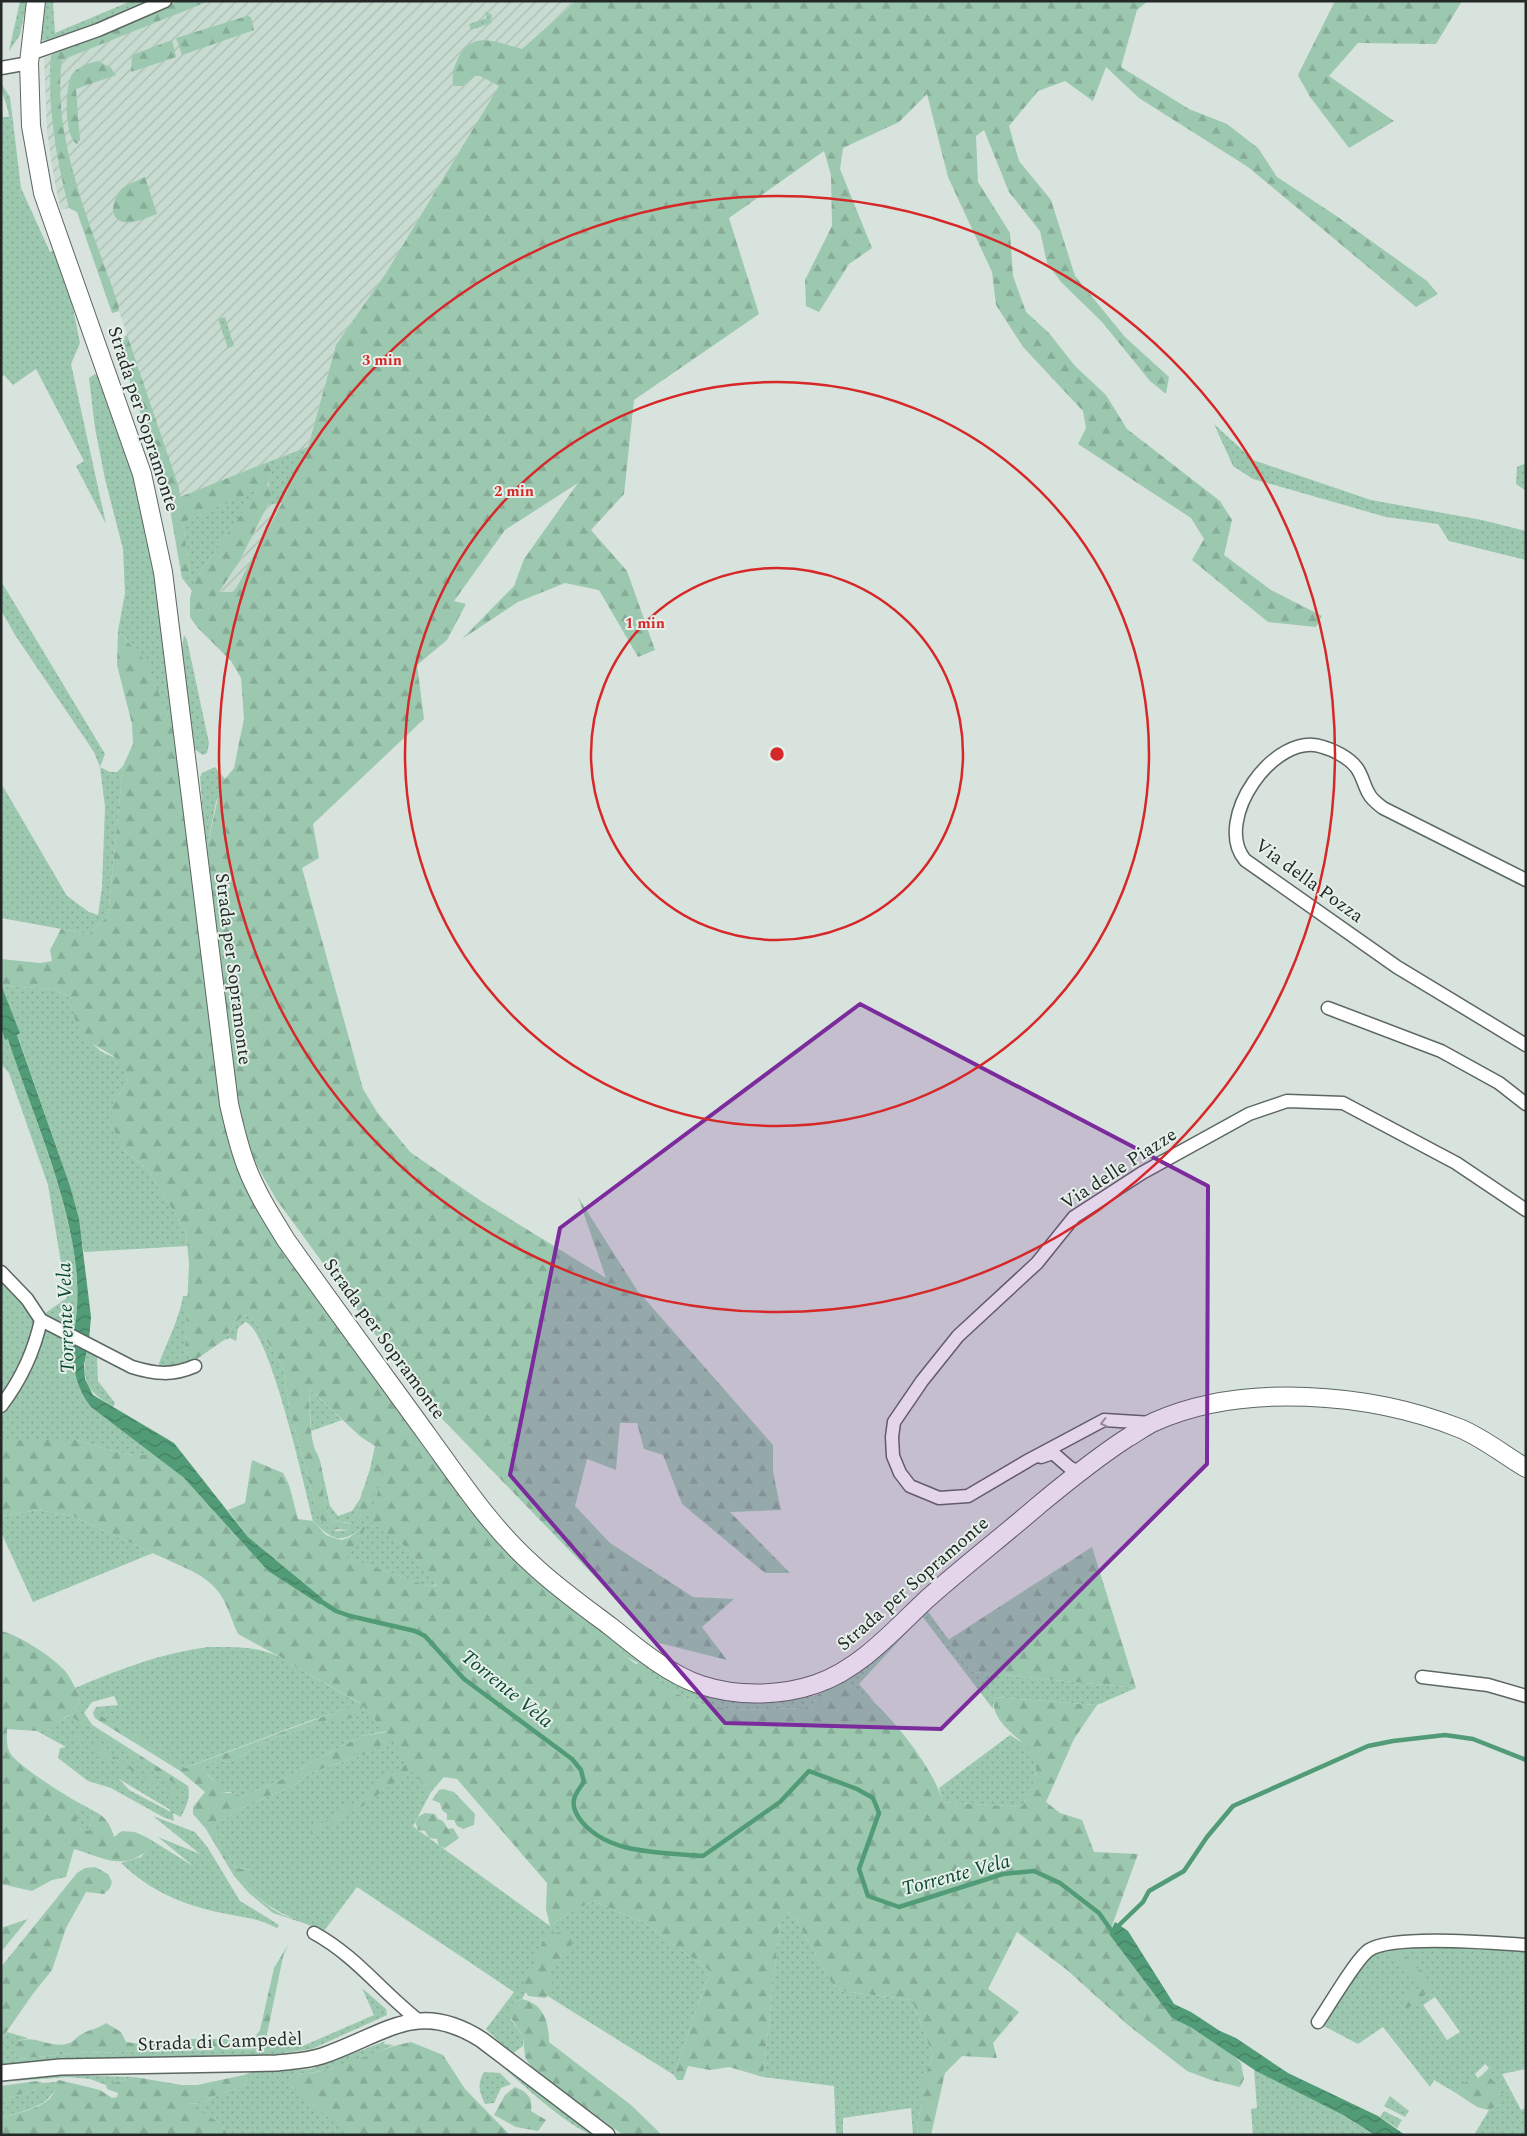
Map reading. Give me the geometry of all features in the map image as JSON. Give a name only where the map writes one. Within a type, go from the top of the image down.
[{"type":"main road","name":"Strada per Sopramonte","points":[[36,1],[30,59],[31,126],[43,193],[142,474],[153,520],[170,621],[228,1104],[237,1138],[247,1168],[266,1207],[286,1240],[482,1511],[530,1563],[617,1632],[672,1672],[701,1685],[732,1691],[757,1694],[786,1692],[818,1684],[844,1671],[871,1651],[948,1580],[1078,1472],[1152,1423],[1217,1403],[1257,1397],[1329,1399],[1408,1413],[1462,1429],[1526,1468]]},
{"type":"street","points":[[1,68],[30,59],[165,1]]},
{"type":"street","name":"Via della Pozza","points":[[1526,880],[1383,808],[1370,796],[1356,766],[1336,752],[1312,743],[1299,745],[1265,769],[1248,790],[1236,822],[1235,842],[1239,853],[1245,860],[1397,966],[1526,1045]]},
{"type":"street","points":[[1328,1008],[1441,1051],[1499,1083],[1526,1104]]},
{"type":"street","name":"Via delle Piazze","points":[[1152,1423],[1104,1420],[1029,1460],[968,1496],[939,1498],[910,1486],[900,1473],[893,1456],[892,1438],[894,1422],[922,1381],[958,1336],[1037,1263],[1074,1217],[1142,1173],[1248,1114],[1287,1101],[1343,1103],[1456,1163],[1526,1210]]},
{"type":"street","points":[[1,1272],[27,1299],[41,1320],[88,1345],[146,1371],[172,1374],[195,1366]]},
{"type":"street","points":[[1,1406],[17,1385],[27,1365],[36,1343],[41,1320]]},
{"type":"street","name":"Via delle Piazze","points":[[1029,1460],[1053,1453],[1078,1472]]},
{"type":"street","points":[[1422,1677],[1488,1685],[1526,1696]]},
{"type":"street","points":[[314,1933],[344,1950],[401,2007],[418,2020]]},
{"type":"street","points":[[1318,2022],[1364,1954],[1378,1946],[1456,1941],[1526,1945]]},
{"type":"street","name":"Strada di Campedèl","points":[[1,2073],[60,2067],[277,2063],[309,2059],[404,2022],[418,2020],[450,2024],[466,2030],[607,2135]]},
{"type":"highlighted area","points":[[860,1004],[1208,1186],[1207,1464],[941,1729],[725,1723],[510,1475],[560,1228]]},
{"type":"shaded area","points":[[178,1],[576,1],[522,49],[386,273],[336,345],[308,447],[282,503],[234,592],[219,593],[186,583],[182,578],[168,498],[136,399],[116,345],[127,334],[119,311],[112,313],[77,212],[69,208],[61,210],[47,131],[44,58]]},
{"type":"green space","points":[[20,1],[27,1],[20,35],[9,51]]},
{"type":"green space","points":[[45,1],[53,1],[55,33],[131,1],[155,1],[79,32],[49,40],[40,40]]},
{"type":"green space","points":[[178,1],[209,1],[62,60],[60,90],[68,152],[86,215],[118,304],[119,311],[112,313],[77,212],[69,208],[64,189],[54,132],[50,93],[51,55]]},
{"type":"green space","points":[[576,1],[1148,1],[1137,10],[1121,67],[1189,109],[1227,124],[1258,148],[1277,177],[1335,215],[1427,281],[1438,294],[1416,307],[1248,167],[1139,98],[1106,67],[1093,101],[1065,81],[1038,91],[1009,126],[1019,161],[1051,200],[1075,276],[1125,337],[1169,377],[1166,394],[1150,381],[1102,322],[1061,282],[1047,263],[1040,231],[1009,192],[984,130],[976,136],[978,182],[1010,233],[1013,276],[1026,312],[1049,333],[1075,366],[1106,395],[1127,429],[1220,501],[1232,520],[1224,555],[1271,590],[1322,616],[1316,627],[1268,622],[1192,560],[1204,539],[1191,518],[1078,444],[1086,428],[1083,411],[1023,347],[996,305],[992,272],[948,177],[927,94],[899,122],[843,148],[840,169],[872,248],[849,264],[819,312],[806,306],[805,280],[832,226],[831,175],[824,151],[729,218],[759,314],[634,400],[624,494],[591,530],[627,571],[655,650],[638,657],[599,590],[565,583],[518,602],[462,639],[514,586],[524,559],[578,483],[505,530],[454,601],[466,604],[447,640],[417,665],[424,719],[313,824],[319,858],[302,868],[363,1089],[377,1112],[410,1152],[481,1201],[606,1278],[578,1197],[637,1290],[773,1445],[773,1472],[781,1510],[730,1512],[790,1573],[765,1573],[682,1504],[663,1455],[644,1449],[637,1423],[620,1423],[616,1470],[587,1459],[575,1506],[610,1543],[693,1597],[734,1599],[702,1627],[727,1660],[659,1643],[421,1397],[276,1199],[251,1155],[236,1100],[206,852],[221,784],[234,768],[244,719],[241,678],[231,661],[197,627],[190,617],[190,598],[193,585],[200,573],[259,489],[183,522],[190,577],[182,578],[168,498],[120,350],[127,335],[179,488],[180,497],[268,462],[272,474],[267,484],[271,494],[270,500],[239,562],[219,592],[234,592],[282,503],[308,447],[336,345],[386,273],[499,86],[480,76],[474,76],[463,86],[454,86],[453,71],[462,52],[468,45],[484,40],[522,49]]},
{"type":"green space","points":[[1335,1],[1462,1],[1436,44],[1358,43],[1329,76],[1394,121],[1349,148],[1310,97],[1298,75]]},
{"type":"green space","points":[[485,11],[492,15],[491,23],[471,30],[469,24],[487,18]]},
{"type":"green space","points":[[247,16],[251,17],[254,30],[182,55],[176,38]]},
{"type":"green space","points":[[172,40],[176,57],[131,72],[132,55]]},
{"type":"green space","points":[[98,61],[111,68],[116,75],[76,89],[80,140],[77,144],[73,140],[68,122],[67,99],[70,79],[78,68]]},
{"type":"green space","points":[[1,83],[10,97],[21,188],[50,252],[54,250],[72,303],[80,343],[71,364],[106,524],[76,466],[84,461],[36,369],[13,385],[4,375],[1,377],[1,104],[3,117],[9,117]]},
{"type":"green space","points":[[145,177],[157,214],[131,222],[118,220],[113,211],[113,206],[120,190]]},
{"type":"green space","points":[[225,317],[234,346],[228,348],[218,319]]},
{"type":"green space","points":[[95,374],[99,377],[140,496],[156,581],[175,735],[144,666],[118,631],[125,593],[123,549],[105,479],[95,428],[89,378]]},
{"type":"green space","points":[[1214,424],[1253,460],[1371,500],[1482,520],[1526,531],[1526,560],[1449,541],[1438,524],[1386,517],[1253,479],[1233,466]]},
{"type":"green space","points":[[308,447],[282,503],[267,505],[269,483],[272,474],[268,462]]},
{"type":"green space","points":[[1526,463],[1526,491],[1516,484],[1517,467]]},
{"type":"green space","points":[[260,488],[200,573],[193,585],[193,592],[182,578],[190,576],[183,522]]},
{"type":"green space","points":[[1,581],[105,754],[100,767],[94,752],[15,635],[1,610]]},
{"type":"green space","points":[[118,631],[147,663],[175,735],[217,1075],[255,1203],[287,1257],[469,1510],[503,1549],[532,1577],[612,1639],[625,1656],[674,1692],[696,1703],[734,1710],[809,1708],[815,1702],[817,1695],[841,1683],[863,1694],[884,1713],[915,1749],[932,1776],[943,1802],[1021,1807],[1028,1796],[1036,1769],[1034,1757],[1028,1748],[1001,1722],[995,1711],[993,1697],[1097,1705],[1074,1739],[1046,1802],[1060,1813],[1082,1820],[1094,1852],[1138,1854],[1109,1934],[1172,2018],[1192,2028],[1231,2053],[1241,2063],[1244,2079],[1240,2087],[1211,2080],[1187,2071],[1128,2025],[1067,1970],[1017,1932],[988,1989],[1019,2012],[993,2043],[997,2058],[962,2056],[945,2073],[931,2135],[918,2135],[917,2124],[922,2103],[922,2076],[928,2069],[933,2056],[912,2000],[841,1991],[831,1982],[796,1919],[788,1912],[780,1922],[763,2077],[729,2067],[710,2070],[688,2066],[683,2080],[677,2080],[674,2075],[710,1971],[643,1922],[593,1901],[570,1912],[550,1926],[546,1909],[547,1883],[457,1779],[444,1777],[431,1792],[409,1768],[406,1774],[360,1808],[348,1810],[337,1822],[325,1827],[320,1834],[311,1836],[311,1830],[348,1806],[369,1796],[387,1773],[395,1772],[406,1764],[392,1738],[369,1753],[307,1774],[298,1783],[210,1824],[214,1825],[221,1849],[229,1862],[242,1869],[252,1869],[250,1876],[244,1882],[257,1896],[283,1915],[313,1926],[273,1913],[249,1893],[234,1876],[206,1829],[193,1814],[193,1807],[205,1792],[179,1770],[95,1718],[94,1715],[97,1714],[139,1737],[142,1742],[151,1745],[154,1750],[185,1768],[360,1703],[293,1665],[289,1658],[284,1659],[238,1634],[226,1605],[217,1590],[192,1571],[72,1516],[38,1510],[1,1516],[1,1440],[76,1440],[133,1455],[157,1455],[183,1477],[268,1571],[319,1604],[323,1604],[322,1598],[248,1537],[228,1510],[245,1503],[252,1460],[283,1473],[289,1485],[298,1519],[313,1521],[326,1535],[342,1540],[350,1537],[370,1521],[385,1465],[370,1508],[363,1518],[355,1518],[378,1448],[361,1437],[309,1389],[311,1433],[321,1466],[325,1504],[333,1521],[354,1524],[350,1530],[329,1529],[321,1520],[315,1503],[289,1407],[283,1367],[253,1318],[245,1315],[235,1323],[224,1340],[194,1361],[185,1351],[189,1264],[186,1232],[148,1170],[121,1148],[111,1120],[113,1102],[128,1082],[120,1062],[93,1044],[79,1029],[72,999],[55,989],[1,986],[1,959],[40,963],[52,961],[50,950],[61,929],[89,934],[108,916],[123,766],[133,744],[132,724],[117,665]],"holes":[[[370,1521],[407,1548],[437,1585],[431,1587],[346,1557]],[[363,1706],[386,1732],[362,1736],[307,1764],[287,1777],[242,1797],[234,1793],[219,1793],[224,1787],[212,1779],[205,1770],[204,1767],[207,1763],[232,1761],[267,1741],[328,1720],[346,1720],[357,1715]]]},
{"type":"green space","points":[[184,635],[187,640],[209,743],[207,753],[203,755],[194,749],[182,649]]},
{"type":"green space","points":[[123,766],[108,916],[89,934],[1,918],[1,783],[67,896],[89,912],[98,915],[102,887],[105,807],[100,767],[110,772],[117,772]]},
{"type":"green space","points":[[215,767],[225,779],[216,802],[206,852],[200,777],[202,773]]},
{"type":"green space","points":[[1,986],[55,989],[72,999],[77,1018],[92,1043],[102,1052],[116,1058],[122,1064],[128,1082],[113,1102],[121,1148],[148,1170],[186,1232],[187,1246],[84,1252],[70,1186],[17,1034],[20,1033]]},
{"type":"green space","points":[[1,1028],[5,1040],[8,1038],[45,1145],[68,1221],[75,1259],[77,1296],[74,1331],[44,1314],[67,1298],[48,1185],[9,1073],[1,1064]]},
{"type":"green space","points":[[1,1278],[27,1307],[33,1317],[35,1326],[34,1336],[25,1358],[1,1398]]},
{"type":"green space","points":[[183,1296],[188,1296],[185,1351],[194,1361],[183,1367],[157,1369],[175,1324]]},
{"type":"green space","points":[[245,1315],[253,1318],[283,1367],[289,1407],[315,1503],[336,1531],[350,1530],[351,1523],[333,1521],[329,1514],[322,1491],[319,1458],[330,1506],[338,1516],[352,1511],[360,1499],[375,1446],[378,1448],[366,1491],[355,1515],[387,1454],[469,1510],[489,1532],[371,1521],[407,1548],[437,1584],[431,1587],[345,1557],[368,1523],[360,1530],[340,1538],[328,1534],[313,1521],[295,1447],[265,1351],[255,1331],[245,1322],[238,1328],[236,1341],[230,1338],[224,1340],[235,1323]]},
{"type":"green space","points":[[46,1330],[73,1343],[73,1364],[91,1407],[157,1455],[133,1455],[76,1440],[1,1440],[1,1413],[21,1389]]},
{"type":"green space","points":[[87,1350],[97,1357],[98,1381],[115,1403],[113,1407],[91,1390],[85,1378]]},
{"type":"green space","points":[[309,1389],[342,1420],[311,1431]]},
{"type":"green space","points":[[38,1510],[72,1516],[153,1553],[33,1602],[1,1532],[1,1516]]},
{"type":"green space","points":[[1092,1547],[1136,1688],[972,1672],[948,1640]]},
{"type":"green space","points":[[927,1610],[972,1672],[1136,1688],[1097,1705],[993,1697],[993,1709],[922,1616],[859,1684],[874,1701],[841,1683],[865,1666]]},
{"type":"green space","points":[[1,1631],[35,1647],[60,1665],[79,1695],[77,1711],[83,1719],[188,1786],[188,1792],[69,1715],[50,1729],[37,1731],[7,1729],[8,1747],[15,1759],[43,1780],[81,1804],[77,1813],[77,1827],[83,1831],[89,1831],[94,1811],[107,1821],[114,1837],[122,1831],[135,1832],[148,1838],[149,1848],[140,1856],[131,1860],[113,1861],[74,1849],[66,1877],[52,1880],[32,1891],[1,1884]]},
{"type":"green space","points":[[612,1639],[679,1685],[697,1692],[714,1697],[747,1702],[781,1701],[817,1695],[815,1702],[809,1708],[734,1710],[696,1703],[674,1692],[597,1707],[638,1663],[625,1656]]},
{"type":"green space","points":[[208,1647],[247,1648],[289,1658],[293,1665],[361,1704],[309,1721],[179,1770],[95,1718],[93,1713],[96,1707],[118,1705],[114,1696],[92,1702],[84,1713],[93,1726],[188,1786],[189,1794],[186,1806],[181,1817],[173,1813],[174,1821],[163,1817],[111,1788],[88,1781],[58,1758],[60,1748],[66,1747],[37,1731],[53,1726],[77,1711],[79,1695],[75,1688],[140,1663],[173,1653]],"holes":[[[119,1779],[171,1812],[129,1790]]]},
{"type":"green space","points":[[363,1706],[387,1731],[362,1736],[307,1764],[287,1777],[242,1797],[230,1792],[218,1793],[218,1785],[205,1772],[204,1766],[207,1763],[232,1761],[267,1741],[328,1720],[346,1720]]},
{"type":"green space","points":[[80,1734],[87,1741],[174,1792],[174,1797],[128,1768],[104,1758],[73,1735]]},
{"type":"green space","points":[[1010,1735],[1030,1749],[1036,1762],[1033,1787],[1021,1807],[943,1802],[939,1788]]},
{"type":"green space","points":[[392,1737],[409,1767],[431,1792],[413,1826],[418,1830],[550,1926],[570,1912],[593,1901],[643,1922],[710,1971],[674,2075],[530,1985],[522,1999],[513,2003],[511,2020],[523,2036],[523,2046],[512,2054],[486,2029],[514,1992],[357,1887],[324,1931],[270,1906],[260,1899],[244,1882],[251,1869],[234,1866],[228,1862],[221,1850],[214,1826],[209,1824],[224,1819],[236,1811],[298,1783],[307,1774],[369,1753]]},
{"type":"green space","points":[[443,1789],[454,1792],[475,1814],[474,1825],[463,1829],[457,1826],[454,1820],[447,1820],[447,1814],[442,1810],[440,1803],[432,1800],[439,1790]]},
{"type":"green space","points":[[81,1804],[94,1811],[89,1831],[83,1831],[77,1827],[77,1813]]},
{"type":"green space","points":[[425,1813],[435,1814],[448,1829],[453,1828],[459,1838],[445,1848],[439,1846],[437,1839],[429,1838],[425,1831],[418,1830],[415,1822],[419,1816]]},
{"type":"green space","points":[[153,1816],[195,1832],[208,1848],[240,1901],[279,1925],[277,1928],[256,1920],[194,1906],[155,1889],[132,1873],[121,1863],[141,1857],[148,1848],[148,1838],[193,1866],[158,1837],[200,1854]]},
{"type":"green space","points":[[95,1867],[108,1874],[112,1882],[110,1888],[104,1894],[86,1892],[66,1928],[52,1970],[1,2040],[1,1967],[77,1873],[85,1868]]},
{"type":"green space","points":[[788,1912],[796,1919],[831,1982],[841,1991],[912,2000],[933,2056],[928,2069],[922,2076],[922,2103],[917,2124],[918,2135],[913,2135],[911,2108],[843,2118],[843,2135],[836,2135],[834,2086],[763,2077],[780,1921]]},
{"type":"green space","points":[[28,1919],[1,1952],[1,1928]]},
{"type":"green space","points":[[564,1931],[573,1935],[574,1940],[569,1950],[562,1954],[558,1965],[547,1972],[553,1981],[548,1996],[545,1998],[528,1996],[523,1987],[529,1970],[534,1966],[536,1954],[547,1936]]},
{"type":"green space","points":[[288,1945],[283,1957],[266,2039],[275,2041],[265,2049],[74,2053],[20,2059],[14,2054],[13,2046],[19,2041],[26,2039],[62,2045],[106,2023],[121,2032],[126,2042],[148,2045],[188,2039],[254,2039],[260,2030],[274,1968]]},
{"type":"green space","points":[[1448,1946],[1526,1950],[1526,2069],[1502,2074],[1521,2110],[1526,2108],[1526,2135],[1474,2135],[1489,2110],[1501,2104],[1493,2081],[1482,2075],[1489,2068],[1485,2064],[1456,2093],[1434,2080],[1430,2087],[1383,2027],[1358,2044],[1322,2025],[1368,1957],[1387,1949]],"holes":[[[1435,1997],[1460,2032],[1447,2040],[1423,2005]]]},
{"type":"green space","points":[[1393,1949],[1400,1949],[1408,1960],[1413,1960],[1416,1968],[1423,1971],[1432,1989],[1407,2009],[1403,2007],[1403,1999],[1411,1991],[1420,1993],[1422,1988],[1412,1980],[1411,1971],[1401,1966],[1394,1959],[1390,1953]]},
{"type":"green space","points":[[362,1988],[386,2009],[387,2015],[312,2049],[256,2057],[82,2058],[1,2065],[1,2040],[7,2032],[28,2038],[18,2041],[20,2059],[74,2053],[265,2049],[275,2041],[305,2045],[374,2015]]},
{"type":"green space","points":[[522,1999],[536,2005],[544,2015],[548,2028],[549,2042],[631,2105],[662,2135],[623,2135],[531,2067],[525,2057],[523,2036],[508,2014],[513,2003]]},
{"type":"green space","points":[[386,2041],[383,2044],[394,2045],[346,2065],[308,2073],[295,2073],[289,2078],[289,2085],[349,2134],[228,2135],[220,2123],[186,2104],[203,2103],[214,2096],[243,2086],[248,2078],[244,2075],[252,2072],[311,2069]]},
{"type":"green space","points":[[411,2042],[443,2055],[465,2089],[510,2135],[349,2135],[289,2085],[289,2078],[295,2073],[325,2070]]},
{"type":"green space","points":[[493,2058],[596,2135],[586,2132],[559,2115]]},
{"type":"green space","points":[[1254,2069],[1345,2116],[1375,2135],[1253,2135],[1251,2109],[1257,2108]]},
{"type":"green space","points":[[484,2072],[500,2073],[511,2084],[501,2088],[494,2103],[485,2104],[481,2095],[480,2084]]},
{"type":"green space","points":[[1474,2073],[1478,2078],[1482,2075],[1489,2077],[1495,2083],[1503,2097],[1501,2104],[1489,2110],[1477,2107],[1456,2093]]},
{"type":"green space","points":[[55,2075],[135,2077],[106,2085],[90,2079],[68,2077],[1,2082],[1,2080]]},
{"type":"green space","points":[[244,2075],[248,2078],[243,2086],[214,2096],[203,2103],[188,2104],[220,2123],[228,2135],[1,2135],[1,2118],[27,2111],[45,2103],[55,2090],[55,2082],[59,2080],[100,2090],[112,2098],[117,2097],[118,2093],[107,2089],[106,2085],[135,2077],[181,2085],[197,2085]]},
{"type":"green space","points":[[37,2081],[43,2083],[35,2090],[1,2100],[1,2086]]},
{"type":"green space","points":[[55,2082],[56,2088],[52,2095],[40,2104],[25,2111],[1,2118],[1,2100],[35,2090],[43,2083]]},
{"type":"green space","points":[[515,2087],[523,2091],[530,2099],[531,2111],[546,2120],[538,2131],[516,2127],[494,2115],[505,2095]]},
{"type":"green space","points":[[1390,2096],[1409,2111],[1405,2117],[1384,2106]]},
{"type":"green space","points":[[1384,2111],[1402,2120],[1397,2128],[1380,2117]]},
{"type":"water","points":[[1,985],[20,1033],[17,1035],[70,1186],[79,1219],[91,1317],[89,1340],[74,1331],[77,1296],[75,1260],[68,1222],[45,1145],[8,1039],[5,1040],[1,1028]]},
{"type":"water","points":[[73,1343],[87,1350],[84,1365],[85,1379],[93,1395],[174,1443],[248,1537],[322,1598],[324,1604],[319,1604],[268,1571],[183,1477],[91,1407],[78,1384],[73,1360]]},
{"type":"water","points":[[1115,1922],[1128,1931],[1174,2004],[1191,2012],[1220,2031],[1236,2038],[1288,2073],[1378,2116],[1405,2135],[1375,2135],[1345,2116],[1256,2071],[1192,2028],[1172,2018],[1109,1934]]},
{"type":"waterway","name":"Torrente Vela","points":[[319,1600],[336,1611],[350,1616],[415,1631],[425,1636],[464,1679],[572,1759],[581,1770],[584,1782],[574,1799],[574,1808],[579,1818],[590,1830],[603,1839],[619,1845],[652,1852],[703,1856],[780,1802],[809,1771],[857,1789],[873,1798],[879,1813],[859,1869],[868,1896],[899,1907],[1003,1874],[1034,1871],[1060,1883],[1099,1913],[1113,1933]]},
{"type":"waterway","points":[[1115,1929],[1143,1902],[1149,1891],[1184,1871],[1207,1837],[1233,1806],[1368,1746],[1445,1735],[1473,1739],[1526,1760]]}]
